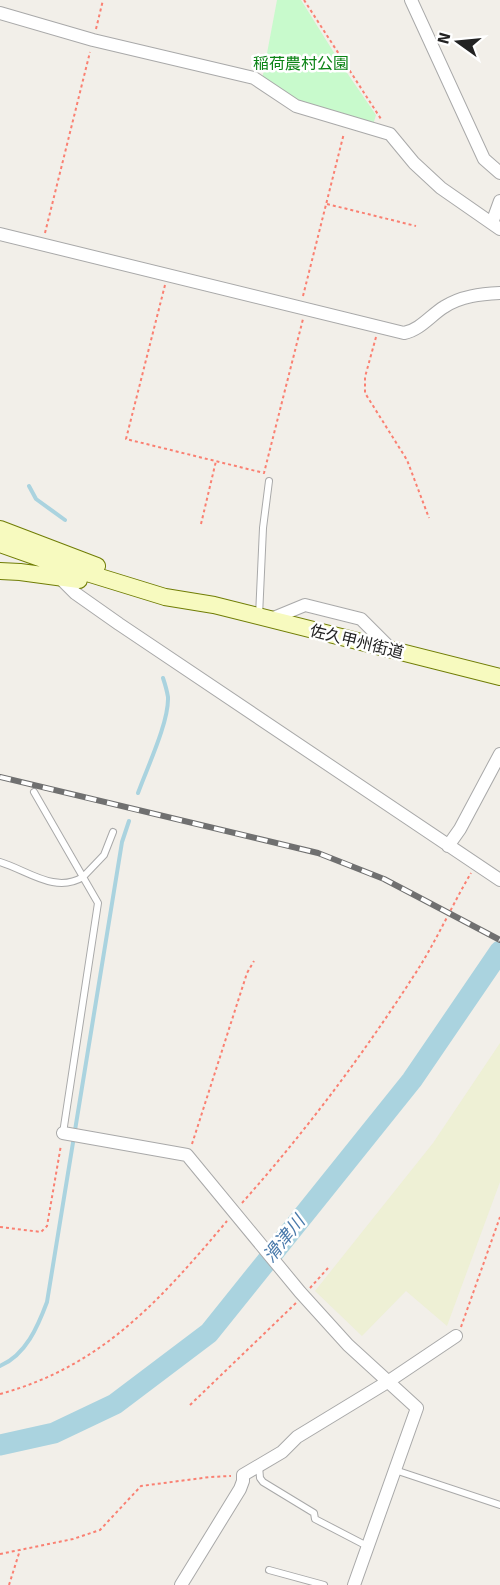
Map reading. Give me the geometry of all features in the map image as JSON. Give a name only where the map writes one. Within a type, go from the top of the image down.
[{"type":"main road","name":"佐久甲州街道","points":[[0,529],[214,605]]},
{"type":"main road","name":"佐久甲州街道","points":[[0,544],[165,597],[214,605],[500,677]]},
{"type":"main road","points":[[0,566],[20,562],[88,562]]},
{"type":"main road","points":[[0,571],[59,577],[165,597]]},
{"type":"street","points":[[411,0],[484,159],[500,173]]},
{"type":"street","points":[[0,13],[93,40],[254,78],[296,106],[390,134],[414,164],[441,188],[496,226],[500,201]]},
{"type":"street","points":[[0,234],[404,333],[410,332],[457,300],[500,292]]},
{"type":"street","points":[[59,577],[75,593],[118,624],[500,880]]},
{"type":"street","points":[[448,846],[460,829],[500,754]]},
{"type":"street","points":[[66,1134],[187,1155],[234,1214],[348,1345],[417,1408],[381,1515],[367,1546],[354,1585]]},
{"type":"street","points":[[181,1585],[240,1489],[243,1475],[282,1452],[297,1437],[389,1381],[456,1336]]},
{"type":"lane","points":[[265,618],[262,528],[268,481]]},
{"type":"lane","points":[[34,792],[98,903],[66,1134]]},
{"type":"lane","points":[[0,862],[45,881],[75,882],[104,855],[112,832]]},
{"type":"lane","points":[[259,1465],[260,1478],[267,1485],[314,1514],[315,1519],[367,1546]]},
{"type":"lane","points":[[396,1470],[500,1505]]},
{"type":"lane","points":[[269,1570],[324,1585]]},
{"type":"path","points":[[42,244],[103,0]]},
{"type":"path","points":[[304,0],[390,134]]},
{"type":"path","points":[[168,276],[126,439],[264,473],[347,121]]},
{"type":"path","points":[[327,204],[416,225]]},
{"type":"path","points":[[379,327],[365,377],[366,393],[406,460],[429,518]]},
{"type":"path","points":[[201,524],[216,462]]},
{"type":"path","points":[[0,1394],[34,1384],[64,1371],[117,1336],[169,1288],[289,1148],[342,1079],[414,975],[478,865]]},
{"type":"path","points":[[187,1155],[247,974],[254,961]]},
{"type":"path","points":[[0,1227],[41,1232],[47,1226],[66,1134]]},
{"type":"path","points":[[456,1336],[500,1217]]},
{"type":"path","points":[[190,1405],[328,1268]]},
{"type":"path","points":[[0,1554],[73,1539],[100,1530],[141,1486],[243,1475]]},
{"type":"path","points":[[9,1585],[20,1550]]},
{"type":"green space","name":"稲荷農村公園","points":[[277,0],[301,0],[376,115],[373,125],[299,103],[262,80]]},
{"type":"green space","points":[[500,1043],[500,1182],[447,1326],[406,1291],[362,1336],[315,1291],[433,1143]]},
{"type":"waterway","points":[[29,486],[36,499],[65,520]]},
{"type":"waterway","points":[[138,793],[165,719],[168,697],[163,678]]},
{"type":"waterway","points":[[0,1366],[17,1355],[30,1339],[47,1302],[122,842],[129,821]]},
{"type":"waterway","name":"滑津川","points":[[0,1445],[54,1433],[115,1404],[209,1333],[412,1080],[500,951]]},
{"type":"railway","points":[[0,777],[318,853],[384,879],[500,940]]}]
